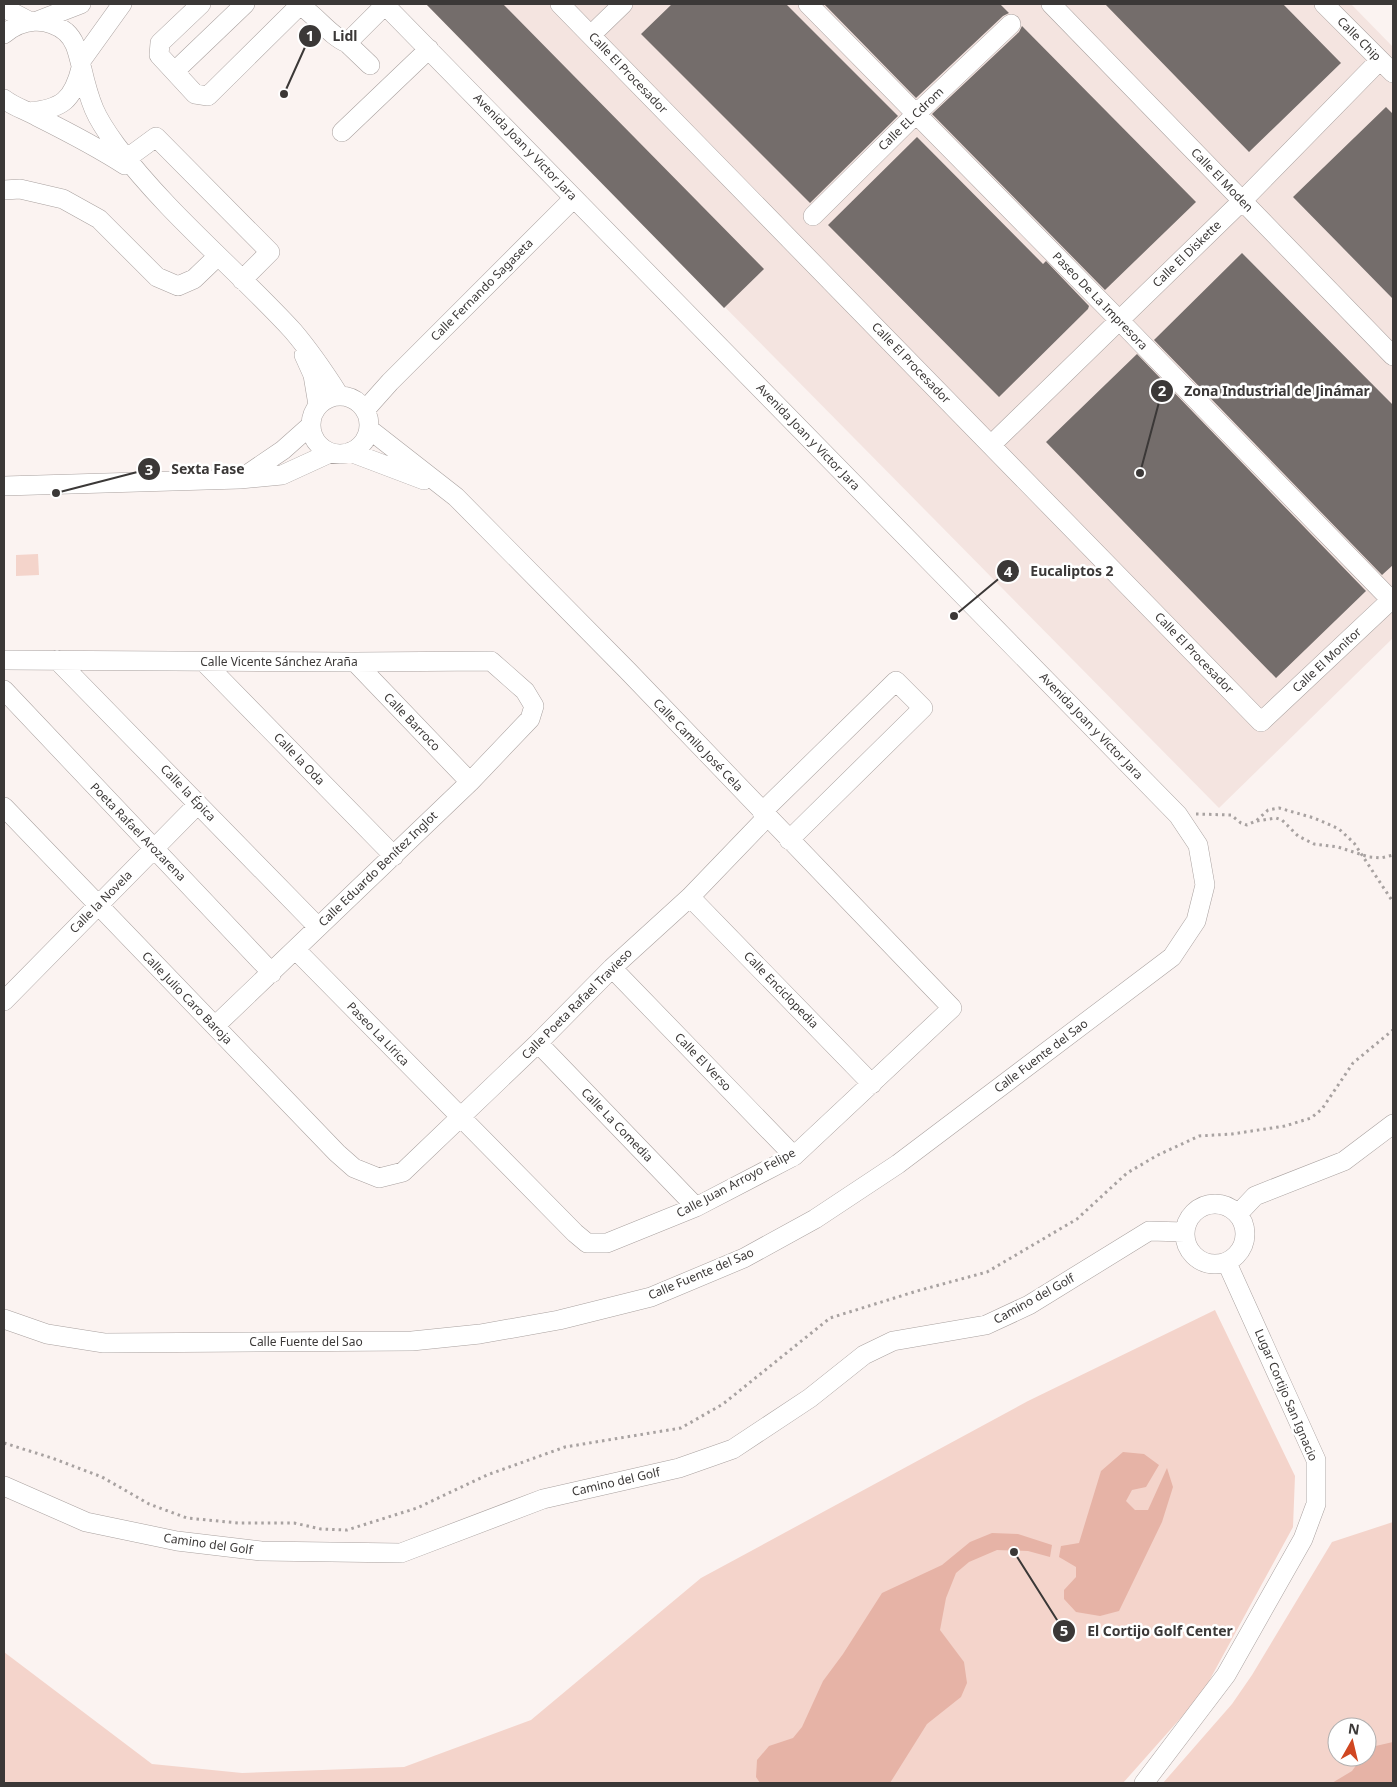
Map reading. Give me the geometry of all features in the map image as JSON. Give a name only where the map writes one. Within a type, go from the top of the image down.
[{"type":"street","points":[[4,34],[13,26],[81,4]]},
{"type":"street","points":[[12,105],[48,110],[65,101],[76,86],[81,64],[122,4]]},
{"type":"street","points":[[201,4],[160,43],[159,55],[195,94],[208,96],[299,4],[307,9],[339,40],[347,43],[370,65]]},
{"type":"street","points":[[347,43],[385,4]]},
{"type":"street","name":"Avenida Joan y Victor Jara","points":[[385,4],[1178,815],[1198,845],[1205,885]]},
{"type":"street","name":"Calle El Procesador","points":[[560,4],[1261,722]]},
{"type":"street","points":[[591,35],[623,4]]},
{"type":"street","name":"Paseo De La Impresora","points":[[808,4],[1392,599]]},
{"type":"street","name":"Calle El Moden","points":[[1051,4],[1393,356]]},
{"type":"street","name":"Calle Chip","points":[[1324,4],[1393,73]]},
{"type":"street","points":[[175,71],[239,6]]},
{"type":"street","points":[[4,8],[33,21],[52,24],[66,33],[76,46],[94,110],[126,159],[138,174],[293,332],[344,396],[361,404],[369,419],[369,429],[363,443],[350,452],[330,453],[322,449],[312,435],[311,418],[318,405],[324,400],[344,396]]},
{"type":"street","name":"Calle EL Cdrom","points":[[813,216],[916,114],[1011,24]]},
{"type":"street","points":[[342,132],[429,49]]},
{"type":"street","name":"Calle El Diskette","points":[[991,445],[1242,201],[1380,60]]},
{"type":"street","points":[[12,105],[102,150],[138,174]]},
{"type":"street","points":[[126,159],[156,137],[270,252],[242,280]]},
{"type":"street","points":[[4,190],[20,189],[63,199],[99,219],[157,277],[178,286],[194,279],[218,256]]},
{"type":"street","name":"Calle Fernando Sagaseta","points":[[365,410],[390,382],[574,198]]},
{"type":"street","points":[[293,332],[313,375],[318,405]]},
{"type":"street","name":"Calle Fernando Sagaseta","points":[[344,396],[390,382]]},
{"type":"street","points":[[240,479],[283,450],[310,426]]},
{"type":"street","name":"Calle Camilo José Cela","points":[[369,429],[463,504],[952,1008]]},
{"type":"street","name":"Calle Camilo José Cela","points":[[350,452],[440,486]]},
{"type":"street","points":[[4,486],[240,479],[282,475],[330,453]]},
{"type":"street","name":"Calle El Monitor","points":[[1261,722],[1392,599]]},
{"type":"street","name":"Calle Vicente Sánchez Araña","points":[[4,660],[204,662],[491,661],[525,691],[534,706]]},
{"type":"street","name":"Calle la Épica","points":[[57,660],[318,927]]},
{"type":"street","name":"Calle la Oda","points":[[204,662],[394,856]]},
{"type":"street","name":"Calle Barroco","points":[[355,662],[470,782]]},
{"type":"street","name":"Calle Poeta Rafael Travieso","points":[[379,1178],[402,1172],[538,1043],[612,968],[690,897],[764,815],[896,681],[923,708],[789,840]]},
{"type":"street","name":"Poeta Rafael Arozarena","points":[[4,690],[272,973]]},
{"type":"street","name":"Calle Eduardo Benítez Inglot","points":[[216,1026],[470,782],[530,719],[534,706]]},
{"type":"street","name":"Calle la Novela","points":[[4,1001],[198,804]]},
{"type":"street","name":"Calle Julio Caro Baroja","points":[[4,807],[337,1153],[354,1168],[379,1178]]},
{"type":"street","name":"Calle Fuente del Sao","points":[[4,1319],[47,1334],[104,1343],[412,1341],[480,1334],[559,1320],[651,1297],[744,1258],[814,1219],[898,1164],[1172,957],[1196,921],[1205,885]]},
{"type":"street","name":"Calle Enciclopedia","points":[[690,897],[872,1084]]},
{"type":"street","name":"Paseo La Lírica","points":[[296,950],[460,1118]]},
{"type":"street","name":"Calle El Verso","points":[[612,968],[794,1156]]},
{"type":"street","name":"Calle Juan Arroyo Felipe","points":[[460,1118],[575,1233],[587,1243],[607,1243],[696,1207],[794,1156],[952,1008]]},
{"type":"street","name":"Calle La Comedia","points":[[538,1043],[696,1207]]},
{"type":"street","points":[[1238,1214],[1255,1196],[1344,1161],[1393,1124]]},
{"type":"street","points":[[1220,1204],[1230,1207],[1238,1214],[1244,1224],[1246,1235],[1244,1247],[1237,1256],[1227,1263],[1215,1265],[1203,1262],[1193,1255],[1186,1245],[1185,1232],[1187,1222],[1192,1214],[1200,1207],[1220,1204]]},
{"type":"street","name":"Camino del Golf","points":[[4,1486],[86,1522],[177,1541],[261,1551],[402,1553],[542,1499],[679,1468],[733,1449],[810,1398],[864,1355],[893,1341],[986,1326],[1029,1305],[1149,1231],[1185,1232]]},
{"type":"street","name":"Lugar Cortijo San Ignacio","points":[[1144,1783],[1226,1676],[1303,1539],[1316,1504],[1316,1460],[1227,1263]]},
{"type":"path","points":[[1256,821],[1268,810],[1279,808],[1314,818],[1339,829],[1354,843],[1393,902]]},
{"type":"path","points":[[1178,815],[1231,815],[1246,825],[1256,821],[1276,818],[1282,820],[1303,840],[1314,844],[1338,847],[1369,857],[1393,856]]},
{"type":"path","points":[[4,1443],[52,1458],[102,1477],[149,1504],[187,1518],[238,1523],[294,1523],[321,1529],[347,1530],[417,1508],[487,1475],[565,1447],[681,1428],[722,1404],[830,1318],[917,1290],[987,1272],[1077,1219],[1127,1173],[1158,1156],[1199,1136],[1232,1134],[1285,1126],[1311,1118],[1322,1109],[1353,1063],[1393,1030]]},
{"type":"shaded area","points":[[426,4],[1351,4],[1393,47],[1393,638],[1219,808]]},
{"type":"shaded area","points":[[38,554],[39,575],[16,576],[16,555]]},
{"type":"shaded area","points":[[1215,1310],[1295,1476],[1293,1527],[1202,1694],[1123,1783],[4,1783],[4,1652],[152,1764],[242,1773],[404,1767],[531,1720],[701,1578],[1028,1401]]},
{"type":"shaded area","points":[[1123,1452],[1144,1454],[1159,1465],[1146,1487],[1132,1490],[1126,1501],[1135,1510],[1148,1510],[1167,1468],[1173,1487],[1162,1522],[1119,1611],[1100,1616],[1076,1612],[1064,1599],[1064,1590],[1076,1577],[1076,1567],[1059,1557],[1061,1546],[1079,1543],[1101,1471]]},
{"type":"shaded area","points":[[1393,1522],[1393,1783],[1163,1783],[1232,1704],[1252,1675],[1332,1542]]},
{"type":"shaded area","points":[[992,1533],[1018,1534],[1052,1545],[1050,1557],[1028,1551],[997,1550],[969,1562],[956,1573],[946,1598],[940,1630],[964,1662],[967,1683],[961,1697],[927,1724],[890,1783],[760,1783],[756,1777],[757,1760],[769,1746],[793,1738],[802,1727],[823,1681],[843,1654],[882,1593],[942,1565],[970,1542]]},
{"type":"shaded area","points":[[1393,1742],[1393,1783],[1332,1783],[1352,1771],[1355,1767],[1377,1767],[1377,1746]]},
{"type":"building","points":[[426,4],[503,4],[764,269],[724,308]]},
{"type":"building","points":[[672,4],[786,4],[898,116],[810,203],[641,34]]},
{"type":"building","points":[[824,4],[1000,4],[1009,13],[1003,16],[916,98]]},
{"type":"building","points":[[1105,4],[1283,4],[1341,63],[1249,152]]},
{"type":"building","points":[[1022,26],[1196,202],[1105,290],[932,114],[1019,32]]},
{"type":"building","points":[[1386,107],[1393,114],[1393,299],[1293,197]]},
{"type":"building","points":[[917,137],[1043,264],[1046,261],[1089,306],[999,397],[828,225]]},
{"type":"building","points":[[1242,253],[1393,405],[1393,565],[1382,575],[1154,340]]},
{"type":"building","points":[[1137,354],[1366,591],[1276,678],[1046,442]]},
{"type":"place","name":"Lidl","points":[[284,94]]},
{"type":"place","name":"Zona Industrial de Jinámar","points":[[1140,473]]},
{"type":"place","name":"Sexta Fase","points":[[56,493]]},
{"type":"place","name":"Eucaliptos 2","points":[[954,616]]},
{"type":"place","name":"El Cortijo Golf Center","points":[[1014,1552]]}]
